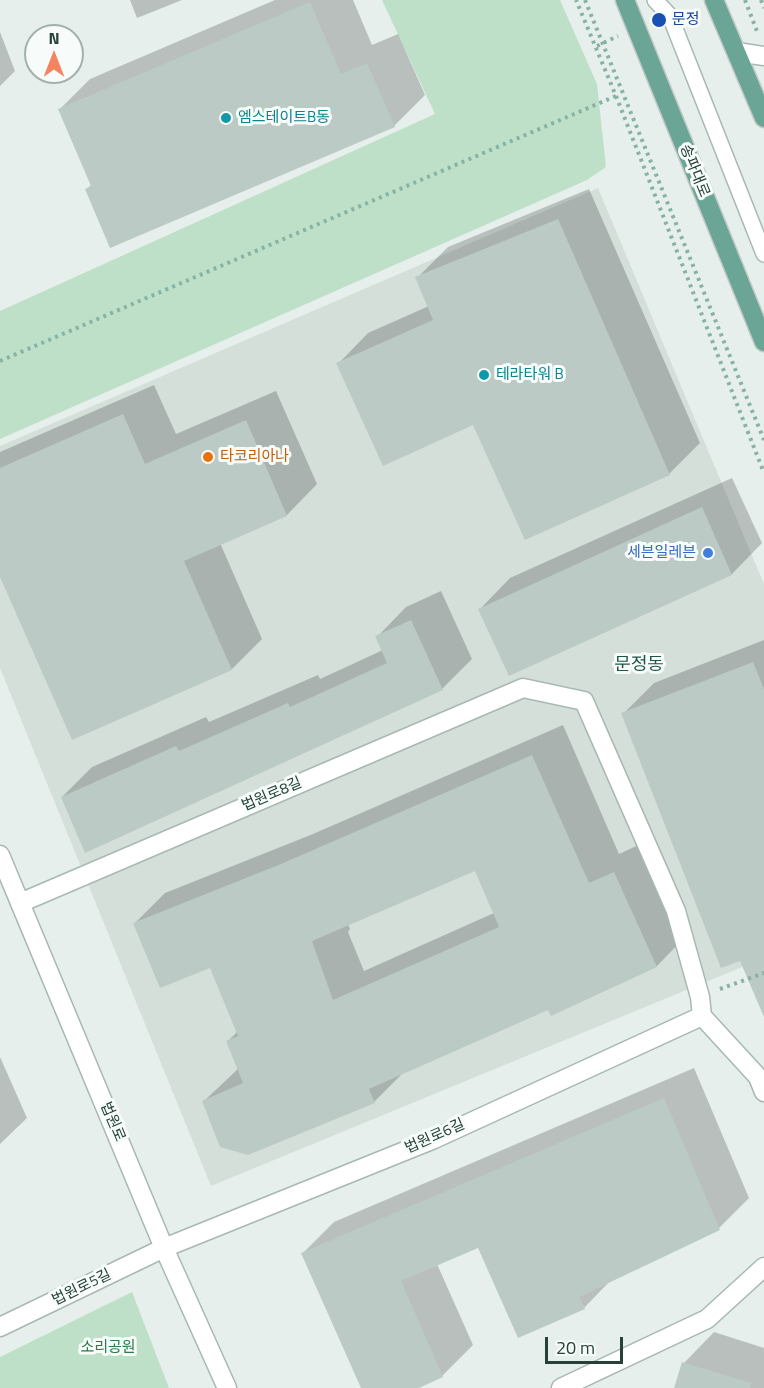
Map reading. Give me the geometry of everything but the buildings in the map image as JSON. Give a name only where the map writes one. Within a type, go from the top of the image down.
[{"type":"main road","name":"송파대로","points":[[625,0],[764,342]]},
{"type":"main road","points":[[714,0],[764,118]]},
{"type":"street","points":[[737,52],[762,48]]},
{"type":"street","name":"법원로8길","points":[[20,903],[523,688],[584,701],[676,911],[700,997]]},
{"type":"street","name":"법원로","points":[[0,855],[164,1248],[227,1388]]},
{"type":"street","points":[[700,997],[702,1016],[758,1077],[764,1092]]},
{"type":"street","name":"법원로6길","points":[[164,1248],[432,1140],[702,1016]]},
{"type":"street","name":"법원로5길","points":[[0,1327],[164,1248]]},
{"type":"street","points":[[561,1388],[707,1319],[764,1267]]},
{"type":"lane","points":[[655,0],[670,16],[764,254]]},
{"type":"path","points":[[576,0],[764,473]]},
{"type":"path","points":[[585,0],[764,440]]},
{"type":"path","points":[[745,0],[762,48]]},
{"type":"path","points":[[761,0],[764,8]]},
{"type":"path","points":[[0,361],[616,96]]},
{"type":"path","points":[[700,997],[764,973]]},
{"type":"shaded area","points":[[598,188],[764,584],[764,958],[211,1186],[0,668],[0,446]]},
{"type":"green space","points":[[382,0],[560,0],[597,84],[606,167],[587,180],[0,439],[0,311],[435,114]]},
{"type":"green space","name":"소리공원","points":[[132,1292],[169,1388],[0,1388],[0,1357]]},
{"type":"place","name":"문정","points":[[659,20]]},
{"type":"place","name":"엠스테이트B동","points":[[226,118]]},
{"type":"place","name":"테라타워 B","points":[[484,375]]},
{"type":"place","name":"타코리아나","points":[[208,457]]},
{"type":"place","name":"세븐일레븐","points":[[708,553]]},
{"type":"district","name":"문정동","points":[[639,666]]}]
